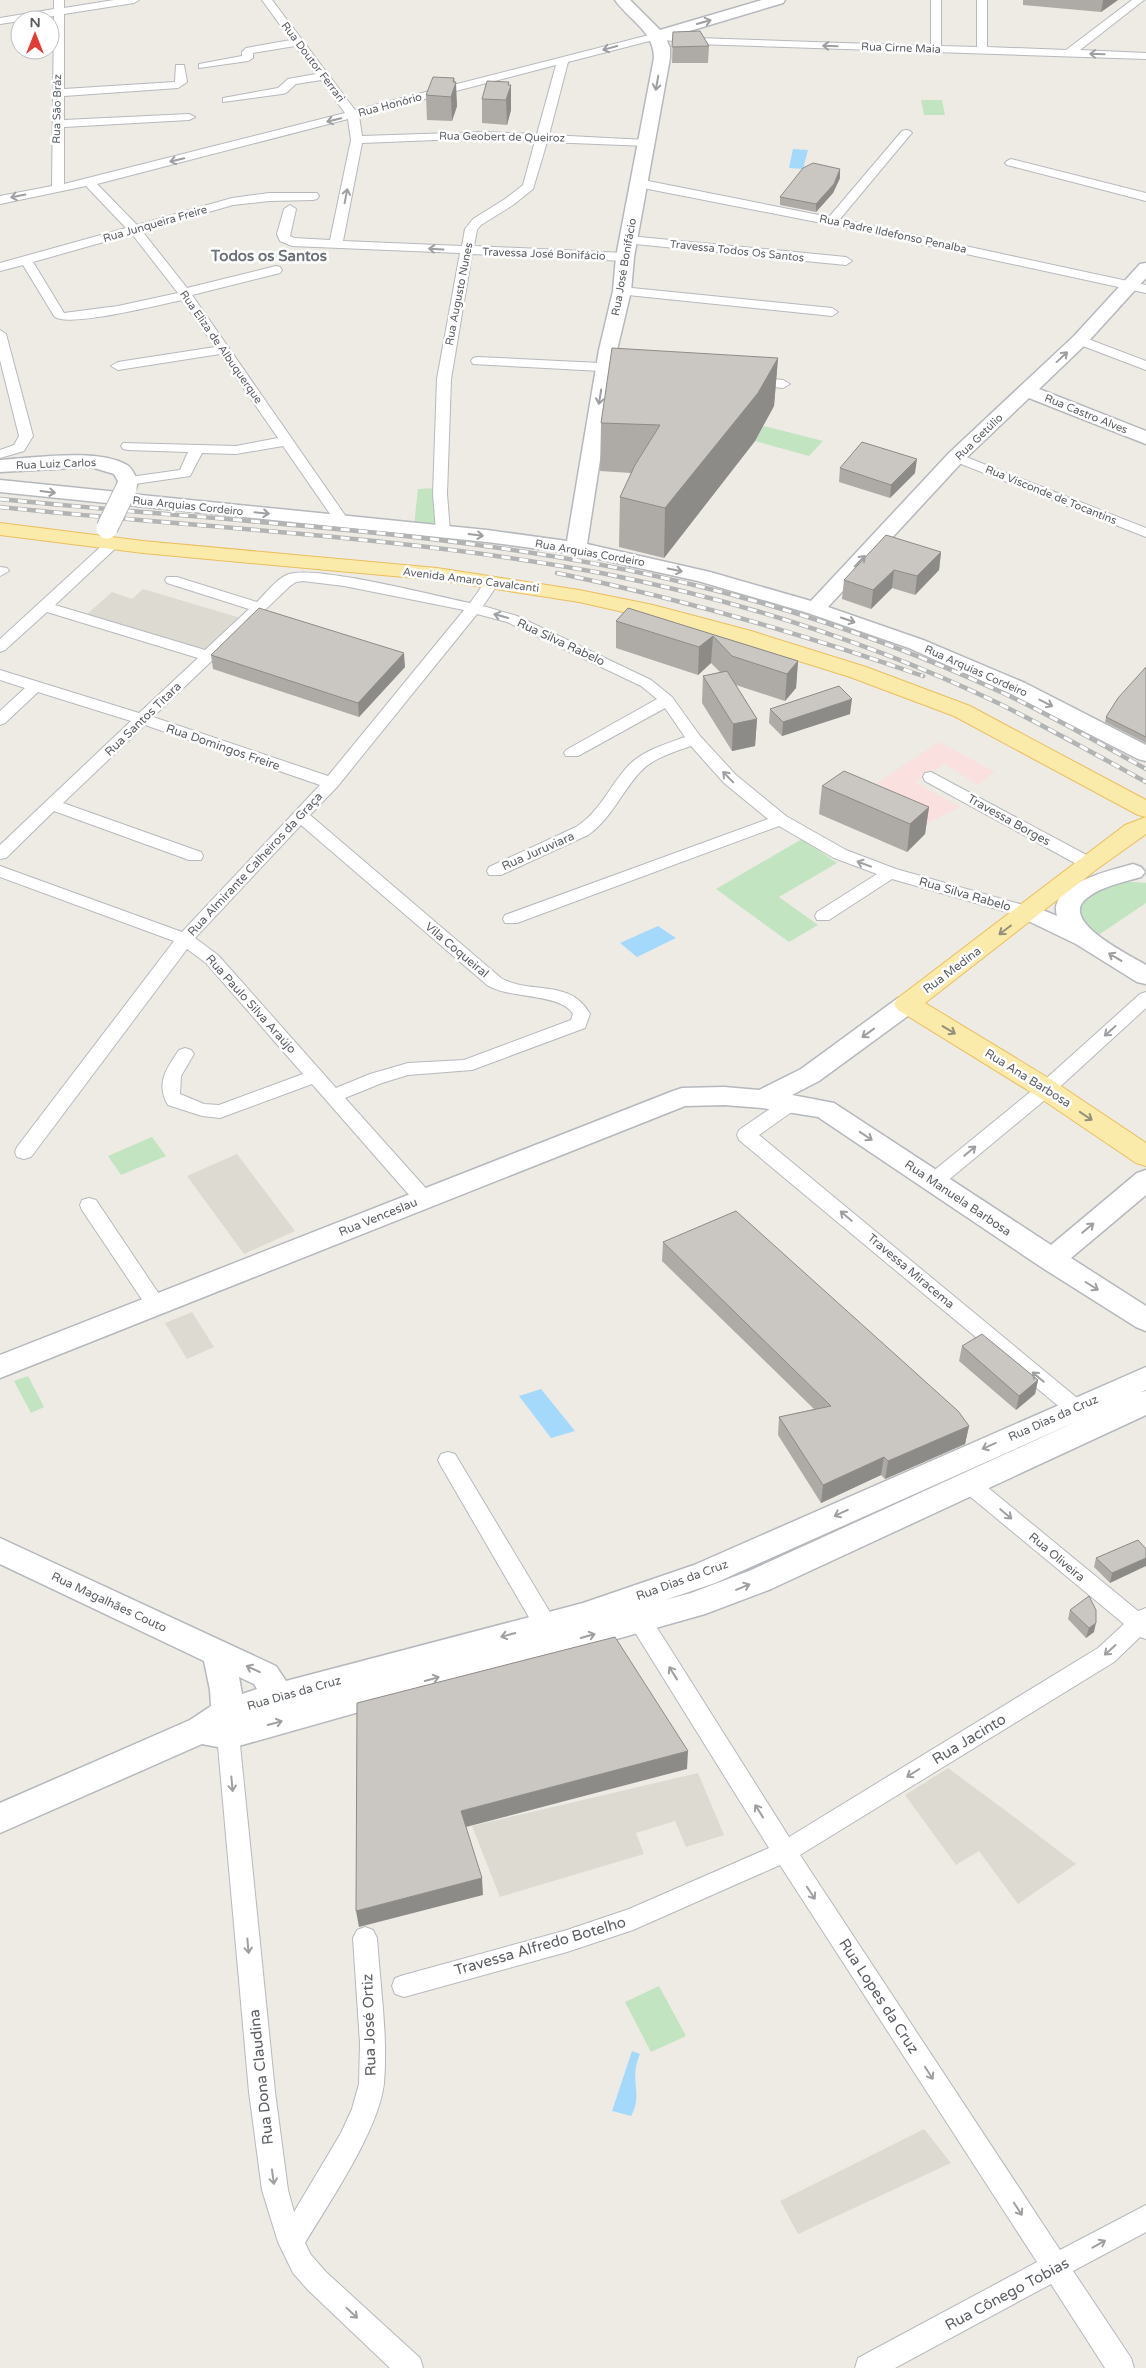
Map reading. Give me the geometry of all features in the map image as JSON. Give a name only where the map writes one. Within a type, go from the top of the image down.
[{"type":"main road","name":"Avenida Amaro Cavalcanti","points":[[0,530],[107,538],[493,581],[579,596],[707,626],[858,672],[962,711],[1146,810]]},
{"type":"main road","name":"Avenida Amaro Cavalcanti","points":[[929,699],[987,734],[1041,762],[1069,770]]},
{"type":"main road","points":[[987,734],[1043,754]]},
{"type":"main road","name":"Rua Medina","points":[[907,1004],[1088,864],[1139,827],[1132,813],[1113,792]]},
{"type":"main road","name":"Rua Ana Barbosa","points":[[907,1004],[1046,1088],[1146,1156]]},
{"type":"street","points":[[0,21],[58,5],[134,0]]},
{"type":"street","name":"Rua Doutor Ferrari","points":[[267,0],[353,115],[357,140],[336,243]]},
{"type":"street","points":[[622,0],[657,36]]},
{"type":"street","name":"Rua Honório","points":[[0,200],[89,182],[353,115],[657,36],[778,0]]},
{"type":"street","points":[[936,0],[936,50]]},
{"type":"street","points":[[982,0],[982,51]]},
{"type":"street","points":[[1068,54],[1139,0]]},
{"type":"street","name":"Rua São Bráz","points":[[58,5],[58,189]]},
{"type":"street","name":"Rua Cirne Maia","points":[[657,36],[686,41],[1146,56]]},
{"type":"street","name":"Rua José Bonifácio","points":[[576,548],[612,356],[627,248],[662,58],[662,48],[657,36]]},
{"type":"street","points":[[203,66],[248,58],[247,52],[250,50],[297,42]]},
{"type":"street","name":"Rua Augusto Nunes","points":[[444,531],[440,494],[444,379],[467,251],[474,225],[529,186],[563,61]]},
{"type":"street","points":[[58,93],[178,85],[181,82],[180,67]]},
{"type":"street","points":[[227,100],[275,93],[285,89],[292,81],[322,76]]},
{"type":"street","points":[[57,124],[189,117]]},
{"type":"street","points":[[832,221],[906,133]]},
{"type":"street","name":"Rua Geobert de Queiroz","points":[[357,140],[448,134],[647,142]]},
{"type":"street","points":[[1010,163],[1146,197]]},
{"type":"street","name":"Rua Eliza de Albuquerque","points":[[89,182],[135,230],[185,294],[342,522]]},
{"type":"street","name":"Rua Padre Ildefonso Penalba","points":[[638,183],[832,221],[1138,287]]},
{"type":"street","name":"Rua Junqueira Freire","points":[[0,268],[254,198],[312,196]]},
{"type":"street","name":"Travessa José Bonifácio","points":[[290,209],[283,234],[287,240],[467,251],[627,248]]},
{"type":"street","name":"Travessa Todos Os Santos","points":[[627,248],[846,261]]},
{"type":"street","points":[[26,260],[60,316],[71,317],[118,310],[276,270]]},
{"type":"street","name":"Rua Getúlio","points":[[815,609],[956,457],[1138,287],[1146,268]]},
{"type":"street","points":[[622,291],[832,312]]},
{"type":"street","points":[[0,334],[26,436],[18,448],[0,454]]},
{"type":"street","points":[[1080,340],[1146,366]]},
{"type":"street","points":[[118,366],[224,350]]},
{"type":"street","points":[[478,361],[612,356],[629,369]]},
{"type":"street","points":[[735,379],[783,384]]},
{"type":"street","name":"Rua Castro Alves","points":[[1027,391],[1146,438]]},
{"type":"street","points":[[128,446],[236,450],[287,441]]},
{"type":"street","points":[[0,647],[44,606],[107,538],[127,485],[185,473],[196,450]]},
{"type":"street","name":"Rua Visconde de Tocantins","points":[[956,457],[1146,532]]},
{"type":"street","name":"Rua Luiz Carlos","points":[[0,466],[100,462],[122,470],[127,485]]},
{"type":"street","name":"Rua Arquias Cordeiro","points":[[0,486],[444,531],[576,548],[703,576],[815,609],[916,644],[1017,688],[1146,754]]},
{"type":"street","name":"Rua Silva Rabelo","points":[[285,583],[297,577],[317,578],[474,608],[512,619],[646,683],[667,700],[694,739],[730,779],[780,820],[840,854],[890,873],[1028,912],[1084,938],[1146,976]]},
{"type":"street","points":[[172,580],[259,607]]},
{"type":"street","name":"Rua Almirante Calheiros da Graça","points":[[24,1152],[185,940],[331,783],[474,608],[493,581]]},
{"type":"street","name":"Rua Santos Titara","points":[[0,854],[285,583]]},
{"type":"street","points":[[44,606],[208,656]]},
{"type":"street","name":"Rua Domingos Freire","points":[[0,675],[142,719],[331,783]]},
{"type":"street","points":[[0,720],[35,686]]},
{"type":"street","points":[[572,753],[667,700]]},
{"type":"street","name":"Rua Juruviara","points":[[495,871],[582,831],[594,822],[635,768],[644,761],[694,739]]},
{"type":"street","name":"Travessa Borges","points":[[931,778],[1088,864]]},
{"type":"street","points":[[52,805],[195,856]]},
{"type":"street","name":"Vila Coqueiral","points":[[301,816],[498,984],[508,988],[562,997],[577,1008],[581,1013],[582,1020],[579,1024],[466,1066],[408,1069],[376,1078],[333,1096]]},
{"type":"street","points":[[511,919],[780,820]]},
{"type":"street","name":"Rua Paulo Silva Araújo","points":[[0,871],[185,940],[212,959],[424,1199]]},
{"type":"street","points":[[1057,889],[1091,875],[1139,872]]},
{"type":"street","points":[[1084,938],[1072,925],[1069,917],[1068,908],[1074,895],[1092,884],[1139,872]]},
{"type":"street","points":[[823,916],[890,873]]},
{"type":"street","points":[[933,1182],[1046,1088],[1146,998]]},
{"type":"street","name":"Rua Medina","points":[[762,1099],[810,1075],[907,1004]]},
{"type":"street","points":[[185,1054],[170,1078],[170,1093],[174,1100],[202,1110],[220,1112],[235,1108],[315,1076]]},
{"type":"street","points":[[810,1075],[825,1108]]},
{"type":"street","name":"Rua Venceslau","points":[[0,1367],[682,1097],[724,1096],[762,1099]]},
{"type":"street","name":"Rua Manuela Barbosa","points":[[762,1099],[825,1108],[1051,1260],[1146,1320]]},
{"type":"street","name":"Travessa Miracema","points":[[790,1104],[746,1135],[1075,1408]]},
{"type":"street","points":[[1051,1260],[1146,1180]]},
{"type":"street","points":[[89,1204],[156,1306]]},
{"type":"street","name":"Rua Dias da Cruz","points":[[0,1818],[219,1726],[279,1696],[592,1613],[735,1561],[1146,1378]]},
{"type":"street","name":"Rua Dias da Cruz","points":[[219,1726],[640,1622],[694,1605],[752,1583],[1146,1402]]},
{"type":"street","points":[[448,1460],[546,1626]]},
{"type":"street","name":"Rua Oliveira","points":[[968,1483],[1143,1624]]},
{"type":"street","name":"Rua Magalhães Couto","points":[[0,1550],[265,1675],[279,1696]]},
{"type":"street","name":"Rua Lopes da Cruz","points":[[640,1622],[785,1852],[1122,2368]]},
{"type":"street","name":"Rua Jacinto","points":[[785,1852],[1106,1655],[1143,1624]]},
{"type":"street","points":[[218,1653],[226,1690],[219,1726]]},
{"type":"street","name":"Rua Dona Claudina","points":[[219,1726],[275,2190],[291,2242],[302,2264],[317,2281],[410,2368]]},
{"type":"street","name":"Travessa Alfredo Botelho","points":[[404,1986],[567,1941],[633,1919],[785,1852]]},
{"type":"street","name":"Rua José Ortiz","points":[[291,2242],[350,2142],[364,2109],[371,2084],[372,2043],[365,1938]]},
{"type":"street","name":"Rua Cônego Tobias","points":[[868,2368],[1057,2268],[1146,2218]]},
{"type":"shaded area","points":[[143,589],[244,619],[207,653],[85,616],[112,592],[132,599]]},
{"type":"shaded area","points":[[939,742],[995,772],[978,785],[945,764],[915,782],[960,807],[919,827],[868,789]]},
{"type":"shaded area","points":[[237,1154],[295,1231],[244,1254],[187,1176]]},
{"type":"shaded area","points":[[192,1312],[214,1347],[187,1359],[165,1323]]},
{"type":"shaded area","points":[[948,1768],[1076,1864],[1018,1904],[979,1851],[956,1865],[905,1795]]},
{"type":"shaded area","points":[[698,1773],[724,1835],[686,1847],[675,1821],[636,1833],[644,1854],[500,1897],[472,1826]]},
{"type":"shaded area","points":[[924,2129],[951,2163],[798,2234],[780,2201]]},
{"type":"green space","points":[[921,100],[942,100],[945,115],[924,115]]},
{"type":"green space","points":[[764,426],[823,441],[809,456],[755,441]]},
{"type":"green space","points":[[438,488],[438,528],[414,526],[418,489]]},
{"type":"green space","points":[[802,839],[837,863],[779,897],[818,925],[789,942],[716,889]]},
{"type":"green space","points":[[1120,881],[1146,883],[1146,903],[1097,936],[1085,921],[1078,904],[1086,895]]},
{"type":"green space","points":[[152,1137],[166,1156],[121,1175],[108,1156]]},
{"type":"green space","points":[[28,1376],[44,1407],[31,1413],[14,1381]]},
{"type":"green space","points":[[659,1986],[686,2036],[651,2052],[625,2002]]},
{"type":"water","points":[[793,149],[808,150],[803,169],[789,168]]},
{"type":"water","points":[[658,926],[676,938],[637,957],[620,943]]},
{"type":"water","points":[[541,1389],[575,1431],[551,1438],[519,1396]]},
{"type":"water","points":[[632,2051],[640,2054],[635,2072],[635,2108],[631,2116],[612,2111]]},
{"type":"building","points":[[700,31],[709,46],[672,47],[673,32]]},
{"type":"building","points":[[433,77],[454,78],[453,82],[456,82],[451,97],[426,95]]},
{"type":"building","points":[[487,81],[509,82],[508,85],[511,85],[506,100],[482,99]]},
{"type":"building","points":[[813,163],[840,169],[834,184],[816,204],[780,197],[803,168]]},
{"type":"building","points":[[612,348],[778,358],[758,393],[665,508],[620,497],[635,465],[660,425],[601,423]]},
{"type":"building","points":[[862,442],[917,459],[891,485],[840,468]]},
{"type":"building","points":[[886,535],[941,552],[917,576],[894,570],[873,590],[844,580]]},
{"type":"building","points":[[259,608],[404,653],[358,703],[211,655]]},
{"type":"building","points":[[628,608],[798,661],[787,674],[732,656],[713,636],[699,647],[616,621]]},
{"type":"building","points":[[1146,667],[1146,737],[1106,717],[1118,698]]},
{"type":"building","points":[[727,671],[757,719],[733,724],[703,676]]},
{"type":"building","points":[[839,686],[852,699],[783,722],[770,709]]},
{"type":"building","points":[[844,771],[929,807],[910,824],[822,786]]},
{"type":"building","points":[[736,1211],[958,1411],[969,1426],[888,1461],[884,1457],[823,1485],[779,1417],[831,1406],[663,1242]]},
{"type":"building","points":[[982,1334],[1038,1380],[1019,1396],[962,1346]]},
{"type":"building","points":[[1138,1540],[1146,1549],[1146,1558],[1112,1573],[1096,1558]]},
{"type":"building","points":[[1089,1596],[1096,1610],[1096,1623],[1089,1628],[1070,1610]]},
{"type":"building","points":[[615,1637],[688,1751],[461,1811],[482,1878],[356,1911],[357,1703]]},
{"type":"railway","points":[[0,499],[349,530],[436,540],[522,551],[608,566],[694,585],[812,618],[928,660],[1021,702],[1146,769]]},
{"type":"railway","points":[[0,507],[377,541],[452,550],[527,560],[601,573],[703,596],[804,626],[902,661],[951,681],[1054,732],[1146,782]]},
{"type":"railway","points":[[557,573],[650,594],[742,618],[923,676]]},
{"type":"district","name":"Todos os Santos","points":[[269,256]]}]
